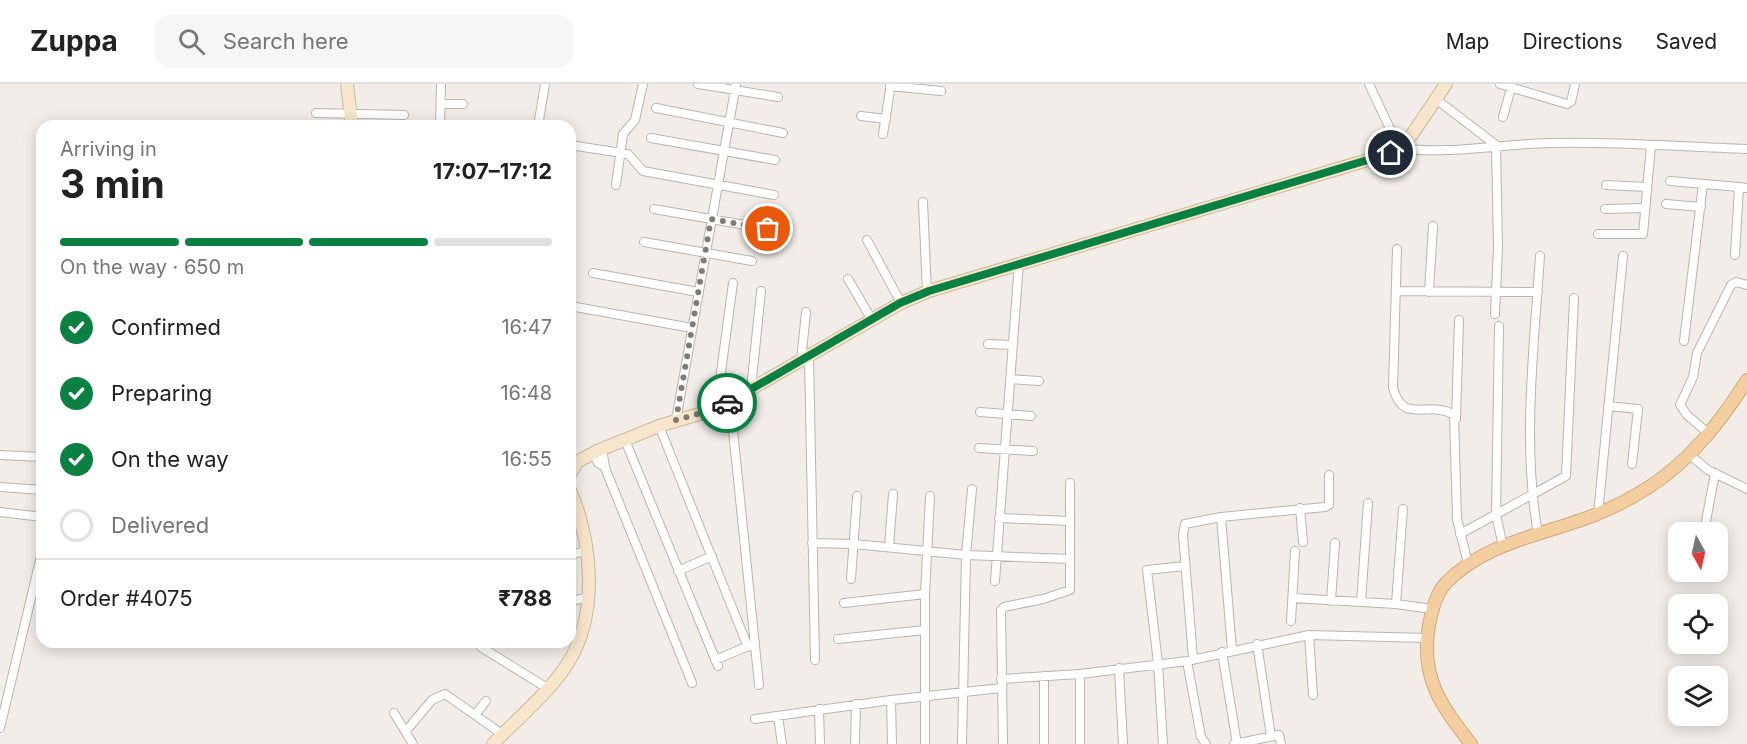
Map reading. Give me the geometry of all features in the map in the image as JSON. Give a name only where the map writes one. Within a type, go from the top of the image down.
[{"type":"main road","points":[[1471,744],[1447,712],[1426,669],[1427,638],[1432,609],[1444,585],[1468,564],[1503,546],[1598,514],[1650,486],[1690,455],[1747,380]]},
{"type":"street","points":[[347,84],[351,120]]},
{"type":"street","points":[[441,84],[441,120]]},
{"type":"street","points":[[539,120],[545,84]]},
{"type":"street","points":[[616,185],[623,134],[635,120],[644,84]]},
{"type":"street","points":[[698,84],[735,87],[778,97]]},
{"type":"street","points":[[1369,84],[1399,148]]},
{"type":"street","points":[[1399,148],[1411,136],[1446,84]]},
{"type":"street","points":[[1500,84],[1567,104],[1571,102],[1575,84]]},
{"type":"street","points":[[883,134],[891,85],[941,91]]},
{"type":"street","points":[[676,420],[735,87]]},
{"type":"street","points":[[1503,117],[1512,88]]},
{"type":"street","points":[[1437,100],[1496,145]]},
{"type":"street","points":[[441,104],[463,104]]},
{"type":"street","points":[[656,108],[783,133]]},
{"type":"street","points":[[316,113],[347,120]]},
{"type":"street","points":[[360,120],[404,115]]},
{"type":"street","points":[[861,116],[886,119]]},
{"type":"street","points":[[651,138],[775,160]]},
{"type":"street","points":[[576,464],[597,451],[659,426],[716,409],[900,303],[927,292],[1365,161],[1399,148],[1461,151],[1496,145],[1552,142],[1747,149]]},
{"type":"street","points":[[1495,314],[1498,248],[1496,145]]},
{"type":"street","points":[[576,146],[633,157],[642,171],[774,195]]},
{"type":"street","points":[[1598,234],[1641,235],[1651,147]]},
{"type":"street","points":[[1670,181],[1743,188],[1735,255]]},
{"type":"street","points":[[1684,341],[1703,184]]},
{"type":"street","points":[[1606,185],[1647,187]]},
{"type":"street","points":[[923,202],[927,292]]},
{"type":"street","points":[[1666,204],[1701,207]]},
{"type":"street","points":[[1605,208],[1645,208]]},
{"type":"street","points":[[654,209],[768,229]]},
{"type":"street","points":[[1429,292],[1433,226]]},
{"type":"street","points":[[867,240],[900,303]]},
{"type":"street","points":[[644,242],[752,261]]},
{"type":"street","points":[[1397,249],[1393,388],[1396,400],[1407,409],[1449,412],[1456,420]]},
{"type":"street","points":[[1538,534],[1531,496],[1540,256]]},
{"type":"street","points":[[1598,514],[1623,256]]},
{"type":"street","points":[[995,581],[1019,263]]},
{"type":"street","points":[[593,273],[698,292]]},
{"type":"street","points":[[848,279],[872,320]]},
{"type":"street","points":[[1708,433],[1687,415],[1680,405],[1680,400],[1693,377],[1697,353],[1731,285],[1736,282],[1747,285]]},
{"type":"street","points":[[716,409],[733,283]]},
{"type":"street","points":[[751,389],[761,291]]},
{"type":"street","points":[[1397,291],[1538,292]]},
{"type":"street","points":[[1460,534],[1566,476],[1574,298]]},
{"type":"street","points":[[576,307],[692,328]]},
{"type":"street","points":[[806,312],[805,358],[815,660]]},
{"type":"street","points":[[1459,320],[1456,420],[1460,534],[1468,564]]},
{"type":"street","points":[[1498,326],[1496,515],[1503,546]]},
{"type":"street","points":[[988,344],[1012,345]]},
{"type":"street","points":[[1010,380],[1039,381]]},
{"type":"street","points":[[730,401],[751,645],[759,685]]},
{"type":"street","points":[[1608,406],[1638,409],[1632,464]]},
{"type":"street","points":[[980,412],[1031,416]]},
{"type":"street","points":[[659,426],[751,645]]},
{"type":"street","points":[[625,440],[716,663],[751,645]]},
{"type":"street","points":[[979,448],[1033,451]]},
{"type":"street","points":[[597,451],[598,463],[605,468],[692,683]]},
{"type":"street","points":[[0,454],[36,457]]},
{"type":"street","points":[[1690,455],[1715,473],[1747,489]]},
{"type":"street","points":[[1706,522],[1715,473]]},
{"type":"street","points":[[1206,744],[1201,737],[1190,660],[1183,535],[1185,524],[1221,517],[1329,505],[1329,475]]},
{"type":"street","points":[[1003,744],[1002,608],[1069,590],[1070,483]]},
{"type":"street","points":[[0,487],[36,490]]},
{"type":"street","points":[[962,744],[966,555],[972,489]]},
{"type":"street","points":[[889,547],[893,494]]},
{"type":"street","points":[[851,579],[857,496]]},
{"type":"street","points":[[926,744],[925,594],[930,496]]},
{"type":"street","points":[[1361,602],[1368,503]]},
{"type":"street","points":[[1300,508],[1303,542]]},
{"type":"street","points":[[1396,604],[1403,509]]},
{"type":"street","points":[[0,512],[36,516]]},
{"type":"street","points":[[1221,517],[1233,650]]},
{"type":"street","points":[[999,518],[1070,521]]},
{"type":"street","points":[[576,523],[585,551],[590,597],[585,621],[576,644]]},
{"type":"street","points":[[812,543],[855,544],[966,555],[1070,559]]},
{"type":"street","points":[[1331,601],[1335,543]]},
{"type":"street","points":[[576,553],[585,551]]},
{"type":"street","points":[[1291,621],[1294,551]]},
{"type":"street","points":[[678,571],[712,556]]},
{"type":"street","points":[[1163,744],[1158,663],[1147,570],[1185,566]]},
{"type":"street","points":[[0,728],[36,577]]},
{"type":"street","points":[[844,603],[925,594]]},
{"type":"street","points":[[576,600],[590,597]]},
{"type":"street","points":[[1293,598],[1396,604],[1432,609]]},
{"type":"street","points":[[838,639],[925,630]]},
{"type":"street","points":[[755,720],[856,704],[962,693],[1001,683],[1044,676],[1080,674],[1190,660],[1309,634],[1427,638]]},
{"type":"street","points":[[1309,634],[1312,695]]},
{"type":"street","points":[[1257,644],[1271,736]]},
{"type":"street","points":[[483,648],[547,688]]},
{"type":"street","points":[[406,731],[440,694],[445,694],[475,715],[498,739],[569,662],[574,648]]},
{"type":"street","points":[[1222,652],[1236,744],[1279,735],[1281,744]]},
{"type":"street","points":[[1119,668],[1123,744]]},
{"type":"street","points":[[1080,674],[1080,744]]},
{"type":"street","points":[[1044,676],[1044,744]]},
{"type":"street","points":[[891,700],[892,744]]},
{"type":"street","points":[[475,715],[486,701]]},
{"type":"street","points":[[855,744],[856,704]]},
{"type":"street","points":[[819,709],[820,744]]},
{"type":"street","points":[[394,713],[413,744]]},
{"type":"street","points":[[778,716],[782,744]]},
{"type":"way so far","points":[[727,403],[716,409],[676,420],[711,219],[768,229]]},
{"type":"route","points":[[727,403],[900,303],[929,291],[1149,223],[1391,153]]}]
